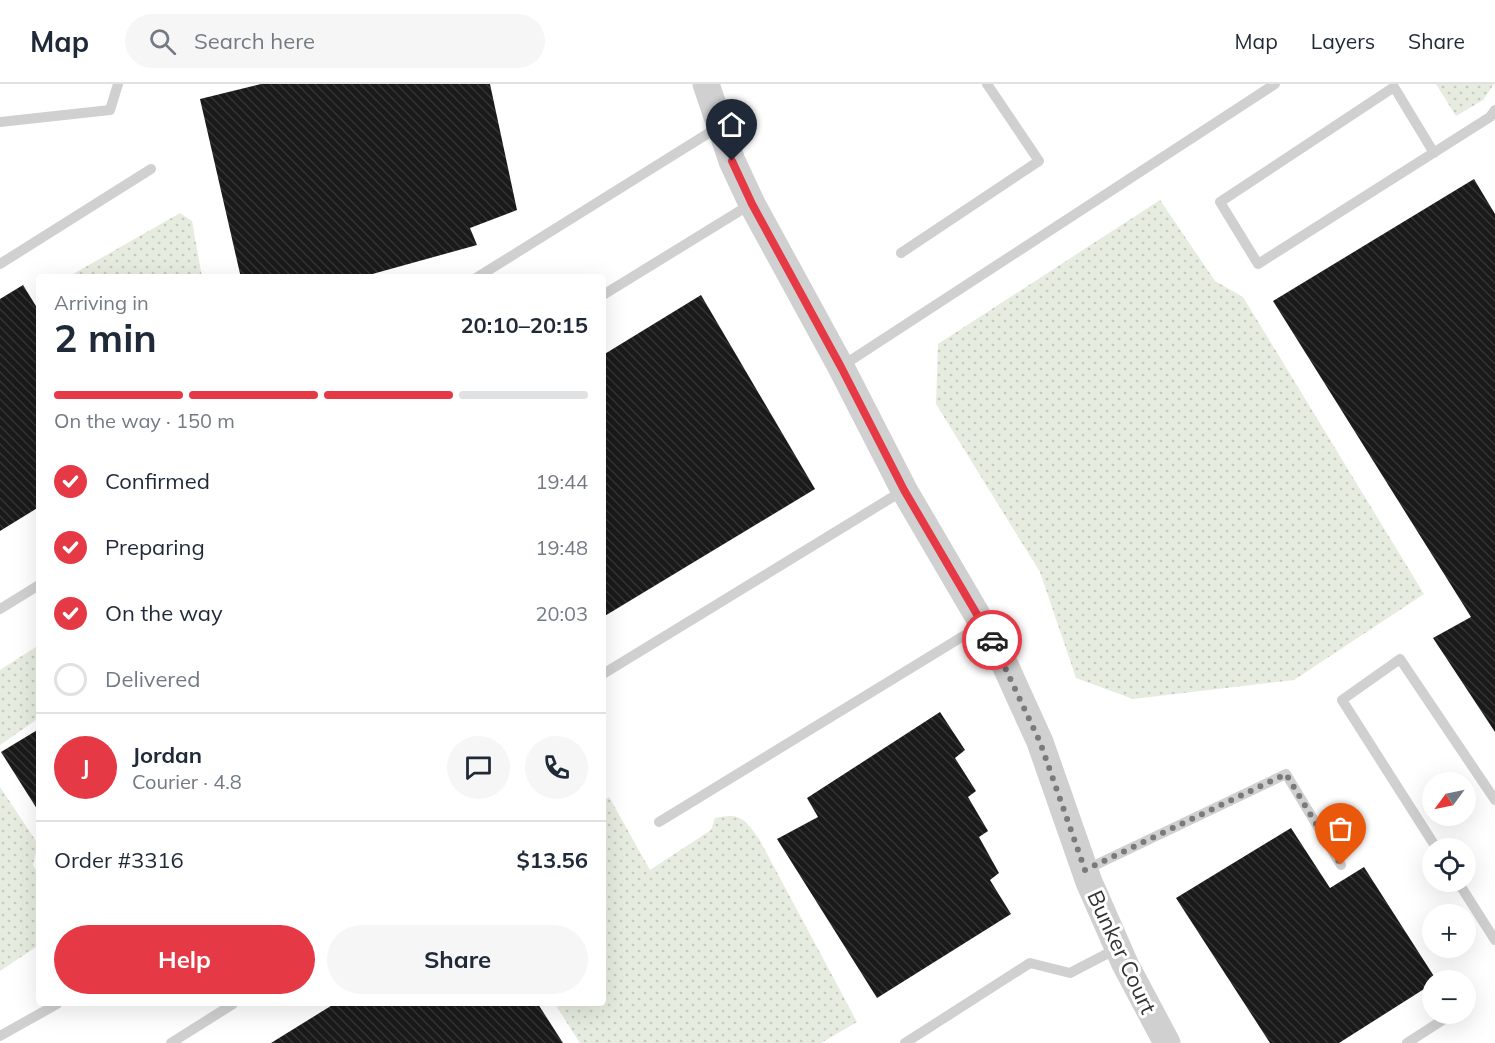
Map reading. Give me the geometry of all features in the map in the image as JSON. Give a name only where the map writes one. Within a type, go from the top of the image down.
[{"type":"street","name":"Bunker Court","points":[[706,84],[732,161],[752,204],[841,367],[904,490],[1000,654],[1040,742],[1085,870],[1118,948],[1167,1043]]},
{"type":"lane","points":[[0,122],[110,110],[118,84]]},
{"type":"lane","points":[[901,254],[1039,161],[987,84]]},
{"type":"lane","points":[[841,367],[1275,84]]},
{"type":"lane","points":[[1434,153],[1394,87],[1220,202],[1258,264],[1434,153],[1490,117],[1495,110]]},
{"type":"lane","points":[[482,274],[720,125]]},
{"type":"lane","points":[[0,264],[151,169]]},
{"type":"lane","points":[[606,293],[752,204]]},
{"type":"lane","points":[[606,672],[904,490]]},
{"type":"lane","points":[[0,609],[36,587]]},
{"type":"lane","points":[[658,822],[983,624]]},
{"type":"lane","points":[[1430,838],[1342,700],[1400,659],[1495,800]]},
{"type":"lane","points":[[1085,870],[1286,774],[1341,865]]},
{"type":"lane","points":[[1464,892],[1495,940]]},
{"type":"lane","points":[[905,1043],[1030,963],[1070,973],[1118,948]]},
{"type":"lane","points":[[0,1036],[53,1006]]},
{"type":"lane","points":[[171,1043],[230,1006]]},
{"type":"lane","points":[[1407,1043],[1436,1024]]},
{"type":"shaded area","points":[[1436,84],[1494,84],[1483,100],[1456,116]]},
{"type":"shaded area","points":[[1160,200],[1215,281],[1243,297],[1424,594],[1294,680],[1133,699],[1076,678],[1040,572],[936,404],[938,344]]},
{"type":"shaded area","points":[[180,213],[192,221],[201,274],[73,274]]},
{"type":"shaded area","points":[[36,647],[36,720],[0,745],[0,670]]},
{"type":"shaded area","points":[[0,787],[36,841],[33,865],[36,870],[36,947],[0,971]]},
{"type":"shaded area","points":[[609,797],[650,870],[711,830],[715,818],[731,816],[746,822],[759,839],[857,1022],[821,1043],[580,1043],[556,1006],[606,1006],[606,799]]},
{"type":"building","points":[[261,84],[490,84],[517,210],[470,228],[477,245],[372,274],[240,274],[200,99]]},
{"type":"building","points":[[1474,179],[1495,214],[1495,732],[1433,638],[1471,617],[1273,301]]},
{"type":"building","points":[[23,285],[36,306],[36,509],[0,531],[0,299]]},
{"type":"building","points":[[701,295],[815,489],[606,615],[606,353]]},
{"type":"building","points":[[940,712],[965,750],[955,758],[976,791],[968,797],[988,831],[979,837],[999,873],[990,880],[1011,914],[877,998],[777,839],[818,817],[807,798]]},
{"type":"building","points":[[36,731],[36,807],[1,752]]},
{"type":"building","points":[[1291,828],[1330,888],[1364,867],[1430,970],[1422,970],[1422,990],[1339,1043],[1270,1043],[1176,898]]},
{"type":"building","points":[[331,1006],[539,1006],[563,1043],[271,1043]]},
{"type":"way so far","points":[[992,640],[1040,742],[1085,870],[1286,774],[1341,865]]},
{"type":"route","points":[[732,161],[752,204],[841,367],[904,490],[992,640]]}]
